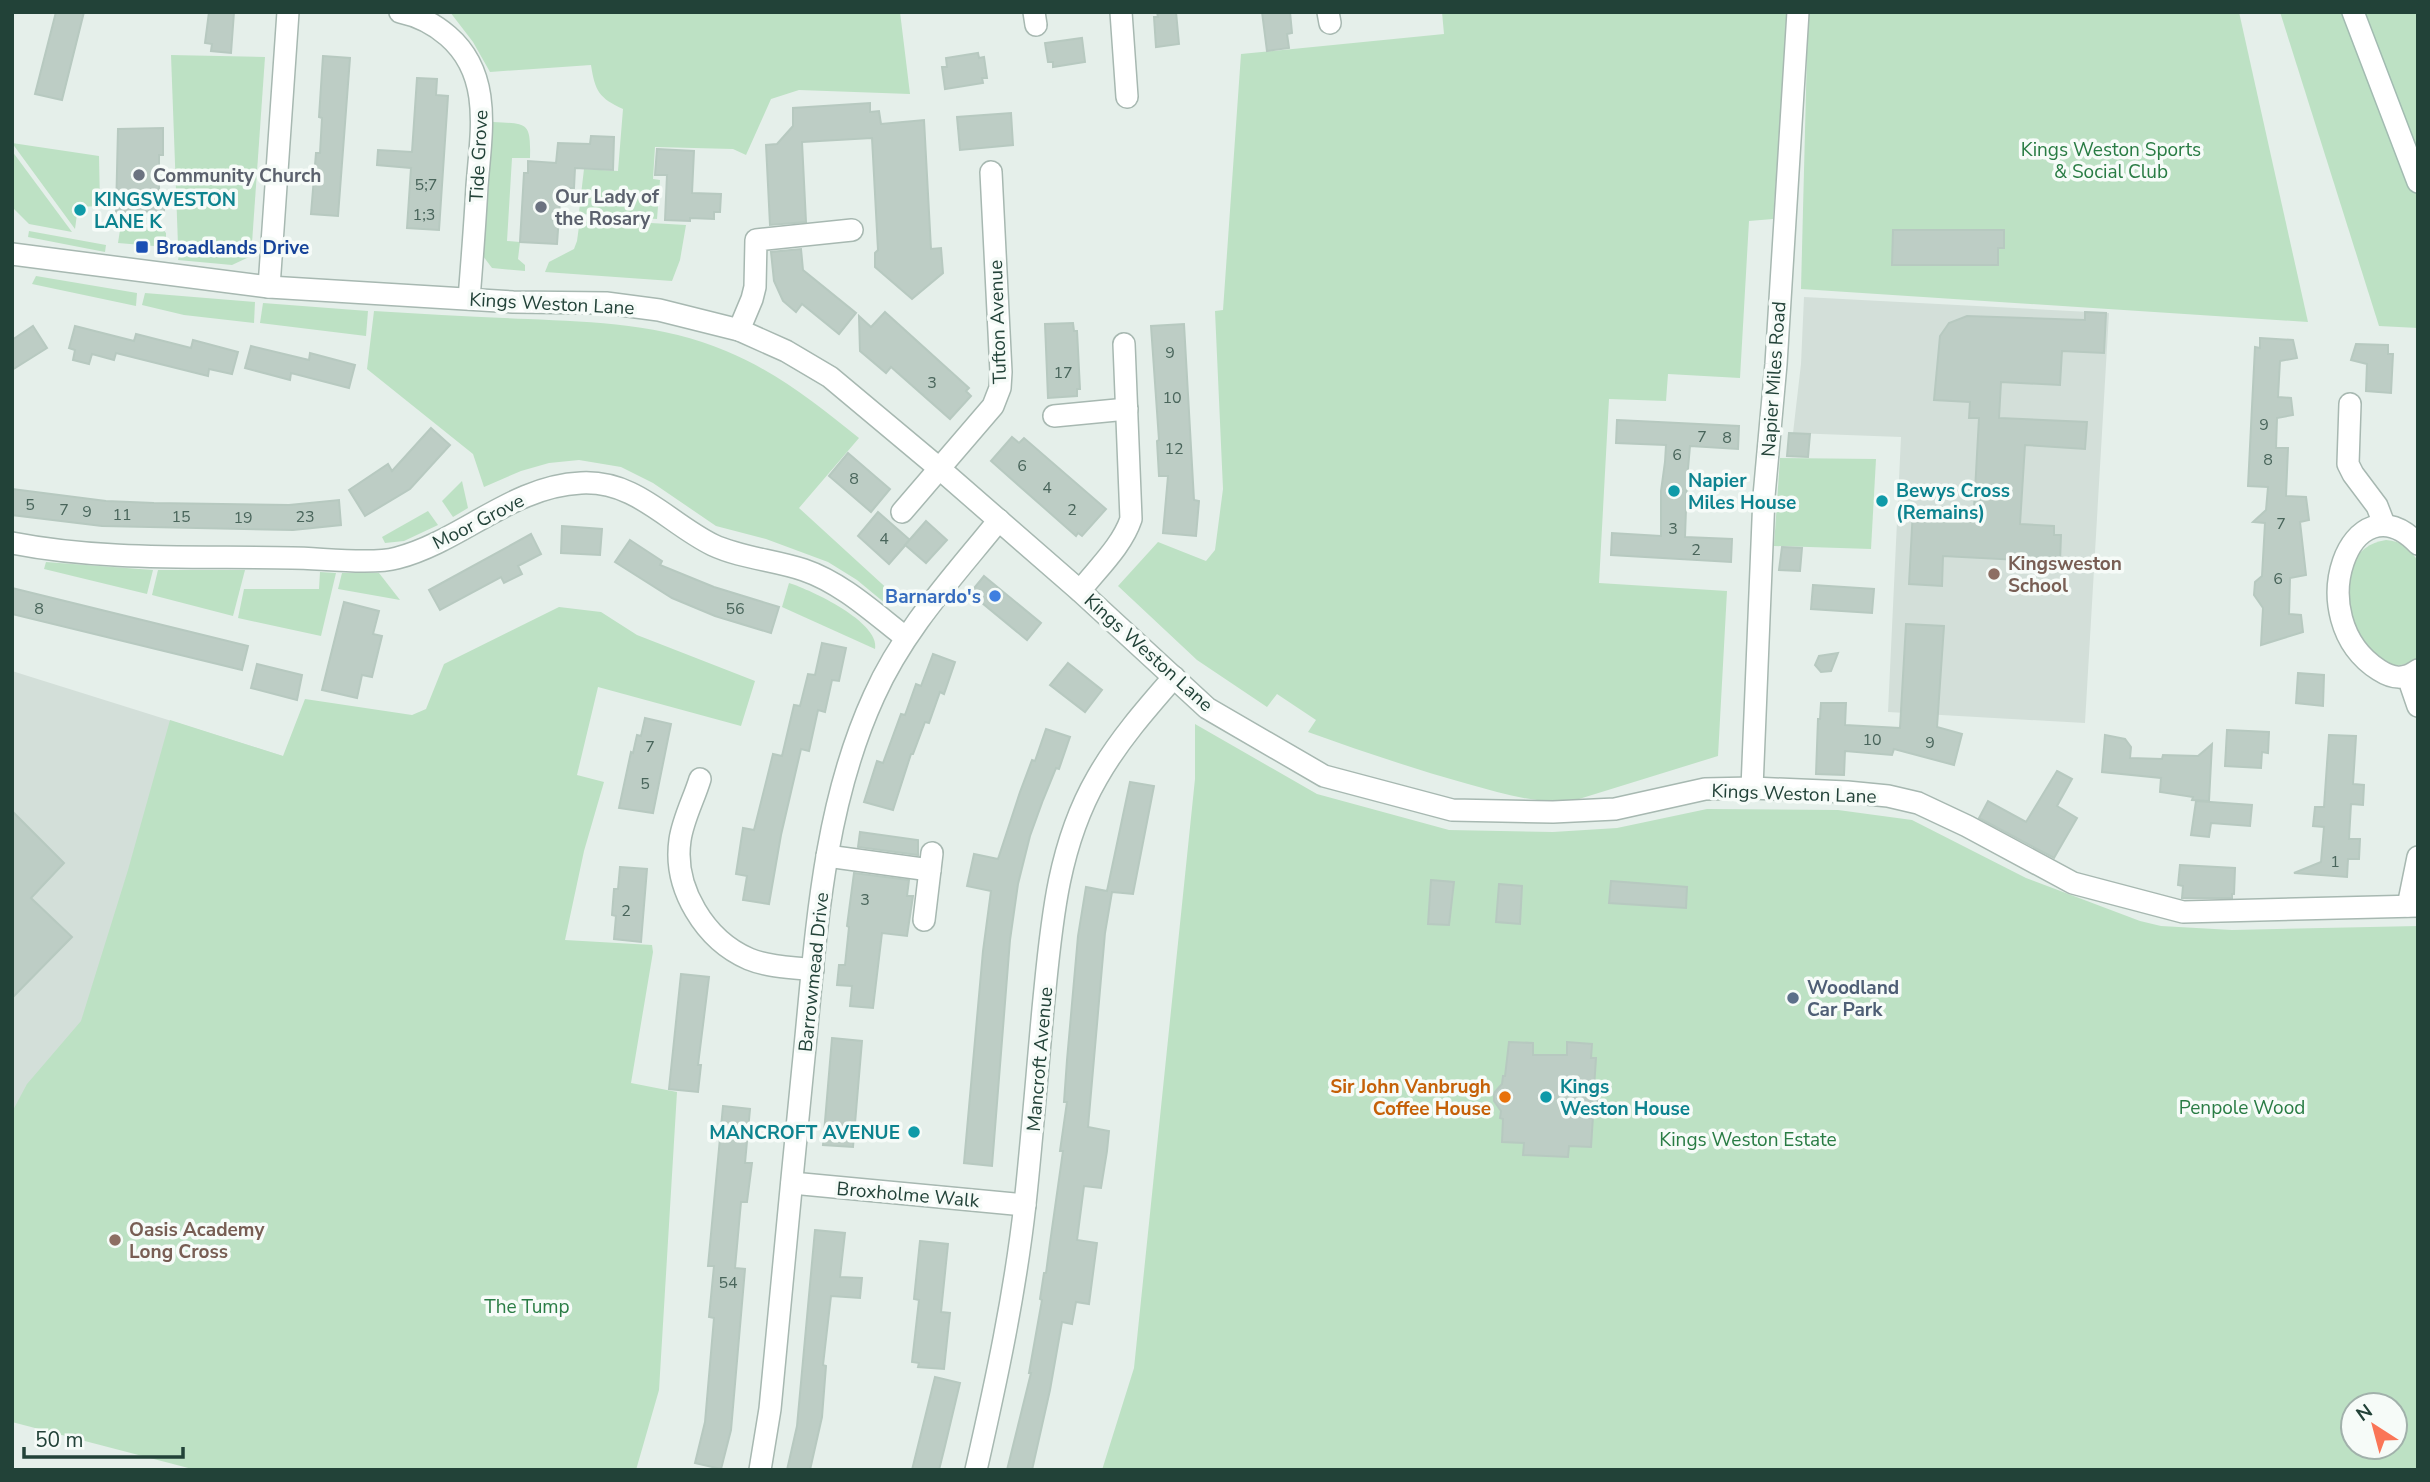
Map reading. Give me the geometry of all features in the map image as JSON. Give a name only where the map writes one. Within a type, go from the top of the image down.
[{"type":"street","points":[[269,286],[288,12]]},
{"type":"street","name":"Tide Grove","points":[[400,12],[419,17],[450,37],[469,61],[479,87],[482,120],[469,299]]},
{"type":"street","points":[[1121,12],[1127,97]]},
{"type":"street","name":"Napier Miles Road","points":[[1752,788],[1764,496],[1776,364],[1798,12]]},
{"type":"street","points":[[2353,12],[2418,182]]},
{"type":"street","name":"Tufton Avenue","points":[[902,512],[988,413],[1000,388],[1000,195],[991,172]]},
{"type":"street","points":[[739,330],[755,287],[756,240],[852,230]]},
{"type":"street","name":"Kings Weston Lane","points":[[12,254],[269,286],[513,302],[606,303],[659,310],[739,330],[786,351],[830,377],[1080,591],[1207,708],[1324,776],[1452,810],[1553,812],[1615,809],[1705,789],[1752,788],[1888,796],[1918,803],[1967,826],[2073,883],[2183,912],[2413,906]]},
{"type":"street","points":[[1080,591],[1116,546],[1131,519],[1124,344]]},
{"type":"street","points":[[2350,404],[2348,464],[2377,506],[2384,524]]},
{"type":"street","points":[[1054,416],[1128,409]]},
{"type":"street","name":"Moor Grove","points":[[12,543],[149,557],[394,559],[436,544],[539,490],[582,483],[601,484],[635,494],[712,545],[805,570],[826,580],[905,637]]},
{"type":"street","name":"Barrowmead Drive","points":[[760,1470],[770,1409],[813,970],[827,856],[838,795],[848,760],[875,694],[905,637],[999,520]]},
{"type":"street","points":[[2418,544],[2399,528],[2384,524],[2364,533],[2349,550],[2338,579],[2340,615],[2348,640],[2365,660],[2389,676],[2413,673],[2418,706]]},
{"type":"street","name":"Mancroft Avenue","points":[[976,1470],[1000,1365],[1014,1286],[1025,1205],[1051,925],[1066,853],[1096,779],[1140,715],[1174,677]]},
{"type":"street","points":[[700,779],[683,828],[679,855],[685,889],[697,914],[720,941],[750,960],[813,970]]},
{"type":"street","points":[[827,856],[931,861],[924,920]]},
{"type":"street","points":[[2413,906],[2418,857]]},
{"type":"street","name":"Broxholme Walk","points":[[792,1183],[1025,1205]]},
{"type":"shaded area","name":"Kingsweston School","points":[[1804,297],[2109,313],[2085,723],[1888,712],[1901,437],[1793,433],[1801,364]]},
{"type":"shaded area","name":"Oasis Academy Long Cross","points":[[12,671],[283,756],[12,1422]]},
{"type":"green space","points":[[450,12],[900,12],[910,94],[799,90],[771,99],[746,155],[733,149],[655,147],[653,179],[660,180],[657,219],[581,214],[579,212],[584,169],[618,171],[623,109],[600,93],[591,65],[490,72],[473,42]]},
{"type":"green space","points":[[1442,12],[1789,12],[1773,219],[1749,221],[1740,378],[1668,374],[1666,401],[1609,399],[1599,583],[1727,591],[1718,756],[1579,799],[1551,801],[1509,795],[1408,766],[1308,732],[1316,720],[1277,694],[1267,707],[1197,660],[1118,586],[1158,542],[1206,561],[1215,550],[1223,489],[1215,311],[1223,310],[1241,54],[1444,34]]},
{"type":"green space","name":"Kings Weston Sports & Social Club","points":[[1808,12],[2239,12],[2308,322],[1801,289]]},
{"type":"green space","points":[[2280,12],[2418,12],[2418,328],[2379,326]]},
{"type":"green space","points":[[171,55],[265,57],[252,243],[245,251],[178,245]]},
{"type":"green space","points":[[493,122],[513,123],[525,127],[528,131],[530,158],[512,158],[507,241],[520,242],[518,259],[525,265],[525,271],[492,268],[483,256]]},
{"type":"green space","points":[[12,143],[99,156],[100,206],[78,207],[75,229]]},
{"type":"green space","points":[[12,151],[72,232],[29,224],[12,207]]},
{"type":"green space","points":[[580,219],[686,225],[680,260],[672,281],[545,272],[549,262],[574,249]]},
{"type":"green space","points":[[126,226],[162,228],[166,233],[166,247],[118,243],[120,230]]},
{"type":"green space","points":[[29,231],[106,245],[105,252],[28,237]]},
{"type":"green space","points":[[180,252],[249,257],[232,265],[178,260]]},
{"type":"green space","points":[[36,276],[137,293],[136,306],[32,284]]},
{"type":"green space","points":[[145,293],[255,302],[254,323],[184,315],[142,305]]},
{"type":"green space","points":[[263,303],[368,311],[366,336],[260,323]]},
{"type":"green space","points":[[374,311],[628,326],[702,342],[762,368],[828,413],[859,438],[799,508],[893,594],[901,597],[916,593],[897,605],[886,604],[857,580],[828,562],[766,539],[716,526],[653,483],[621,467],[579,460],[549,463],[521,471],[484,487],[473,454],[367,369]]},
{"type":"green space","points":[[1780,458],[1876,459],[1871,549],[1774,546]]},
{"type":"green space","points":[[462,481],[468,508],[453,517],[442,501]]},
{"type":"green space","points":[[428,511],[438,525],[404,541],[385,543],[382,537]]},
{"type":"green space","points":[[2386,540],[2405,546],[2418,562],[2418,657],[2397,665],[2378,659],[2362,643],[2351,620],[2347,594],[2350,569],[2363,550]]},
{"type":"green space","points":[[46,562],[153,570],[147,594],[44,569]]},
{"type":"green space","points":[[158,570],[245,570],[233,616],[152,595]]},
{"type":"green space","points":[[320,572],[336,573],[321,636],[238,618],[244,589],[319,589]]},
{"type":"green space","points":[[342,573],[379,573],[400,600],[338,589]]},
{"type":"green space","points":[[789,583],[812,592],[856,618],[874,639],[875,649],[782,607]]},
{"type":"green space","name":"The Tump","points":[[559,607],[601,612],[637,635],[755,681],[741,726],[598,687],[577,775],[604,782],[584,851],[565,940],[652,945],[631,1083],[677,1092],[659,1390],[636,1470],[196,1470],[12,1422],[12,1112],[27,1084],[81,1021],[128,870],[170,720],[283,756],[305,699],[412,715],[426,709],[444,664]]},
{"type":"green space","name":"Kings Weston Estate","points":[[1195,724],[1317,794],[1449,830],[1553,832],[1617,828],[1707,809],[1838,810],[1912,820],[2026,878],[2140,921],[2161,926],[2232,930],[2418,926],[2418,1470],[1102,1470],[1134,1368],[1195,779]]},
{"type":"building","points":[[56,12],[84,12],[62,100],[35,94]]},
{"type":"building","points":[[209,12],[234,12],[231,53],[211,51],[212,44],[205,43]]},
{"type":"building","points":[[1157,12],[1176,12],[1179,44],[1156,47],[1154,17],[1158,17]]},
{"type":"building","points":[[1262,12],[1290,12],[1292,33],[1287,34],[1289,48],[1267,51]]},
{"type":"building","points":[[1082,38],[1085,62],[1053,67],[1053,62],[1048,62],[1045,43]]},
{"type":"building","points":[[978,53],[979,58],[984,57],[987,78],[982,78],[983,83],[945,89],[942,67],[947,67],[946,58]]},
{"type":"building","points":[[323,56],[350,58],[338,216],[311,214],[316,153],[320,153],[322,118],[319,117]]},
{"type":"building","points":[[417,78],[437,79],[436,95],[448,96],[439,230],[407,228],[411,168],[377,165],[378,150],[412,152]]},
{"type":"building","points":[[870,103],[870,112],[879,111],[881,124],[924,120],[931,249],[941,248],[943,273],[912,299],[875,267],[875,253],[878,250],[872,138],[802,142],[806,222],[770,225],[766,145],[777,144],[793,126],[793,108]]},
{"type":"building","points":[[1011,113],[1013,145],[960,150],[957,117]]},
{"type":"building","name":"Community Church","points":[[163,128],[163,155],[159,155],[159,195],[164,195],[164,212],[116,213],[118,129]]},
{"type":"building","name":"Our Lady of the Rosary","points":[[591,136],[614,137],[613,170],[575,168],[574,188],[561,188],[557,244],[520,242],[524,173],[528,173],[528,161],[556,163],[558,143],[590,144]]},
{"type":"building","points":[[657,149],[694,151],[692,193],[721,194],[720,212],[714,212],[714,219],[665,220],[667,175],[655,175]]},
{"type":"building","points":[[1893,230],[2004,230],[2004,248],[1998,248],[1998,265],[1892,265]]},
{"type":"building","points":[[801,249],[803,270],[856,313],[839,334],[802,304],[796,312],[783,301],[774,281],[771,252]]},
{"type":"building","points":[[885,312],[969,388],[966,391],[971,396],[950,419],[891,367],[886,373],[860,351],[859,316],[871,327]]},
{"type":"building","points":[[2085,312],[2106,313],[2104,353],[2062,351],[2060,385],[2001,382],[1999,418],[2087,422],[2085,449],[2025,445],[2020,524],[2054,526],[2054,535],[2061,535],[2060,562],[1943,556],[1942,586],[1909,584],[1913,509],[1974,509],[1979,418],[1969,418],[1970,402],[1934,400],[1940,336],[1949,323],[1967,316],[2085,320]]},
{"type":"building","points":[[1073,323],[1074,331],[1077,331],[1080,389],[1077,389],[1077,396],[1048,398],[1045,324]]},
{"type":"building","points":[[1184,324],[1194,500],[1199,501],[1196,536],[1163,533],[1168,476],[1159,476],[1157,441],[1151,326]]},
{"type":"building","points":[[33,326],[47,348],[12,370],[12,340]]},
{"type":"building","points":[[75,326],[134,341],[136,334],[191,348],[193,340],[238,352],[232,374],[209,369],[208,376],[116,353],[114,360],[92,354],[89,364],[73,360],[75,350],[69,348]]},
{"type":"building","points":[[2260,338],[2293,340],[2297,358],[2280,361],[2278,397],[2291,398],[2293,415],[2277,418],[2276,448],[2288,448],[2286,496],[2306,497],[2309,520],[2300,522],[2306,575],[2290,578],[2289,614],[2301,615],[2303,632],[2261,645],[2263,608],[2254,595],[2255,582],[2262,576],[2265,523],[2253,522],[2266,510],[2268,487],[2248,486],[2255,347],[2260,348]]},
{"type":"building","points":[[2356,344],[2388,345],[2388,354],[2393,354],[2391,393],[2366,391],[2367,364],[2351,360]]},
{"type":"building","points":[[251,346],[309,360],[310,353],[355,365],[349,388],[291,373],[290,380],[245,368]]},
{"type":"building","points":[[1617,420],[1739,426],[1738,449],[1690,446],[1687,480],[1685,537],[1732,539],[1731,562],[1611,555],[1612,533],[1661,536],[1661,491],[1666,445],[1616,443]]},
{"type":"building","points":[[431,428],[450,445],[410,489],[365,516],[349,490],[388,464],[392,471]]},
{"type":"building","points":[[1789,433],[1810,434],[1808,457],[1787,456]]},
{"type":"building","points":[[1012,437],[1019,443],[1024,438],[1106,509],[1082,536],[1078,533],[1076,536],[991,461]]},
{"type":"building","points":[[848,453],[890,489],[871,512],[829,476]]},
{"type":"building","points":[[12,489],[106,501],[154,503],[289,505],[339,500],[341,525],[293,530],[102,526],[12,515]]},
{"type":"building","points":[[878,512],[910,540],[889,564],[858,536]]},
{"type":"building","points":[[926,521],[947,540],[926,563],[905,545]]},
{"type":"building","points":[[562,526],[602,529],[600,555],[561,553]]},
{"type":"building","points":[[531,534],[541,554],[518,566],[522,574],[504,583],[501,577],[440,610],[429,590]]},
{"type":"building","points":[[630,540],[662,561],[660,565],[714,587],[779,607],[771,633],[715,616],[672,598],[615,562]]},
{"type":"building","points":[[1782,547],[1802,548],[1800,571],[1779,570]]},
{"type":"building","points":[[984,576],[1041,623],[1027,640],[970,593]]},
{"type":"building","points":[[1813,585],[1874,589],[1872,613],[1811,609]]},
{"type":"building","points":[[12,588],[248,646],[242,670],[12,614]]},
{"type":"building","points":[[344,602],[379,611],[373,634],[382,636],[372,677],[362,675],[357,698],[322,690]]},
{"type":"building","points":[[1906,624],[1944,626],[1937,727],[1962,734],[1954,765],[1894,749],[1892,755],[1845,751],[1844,775],[1816,774],[1821,703],[1846,703],[1845,725],[1900,728]]},
{"type":"building","points":[[822,643],[846,648],[839,681],[832,680],[825,712],[818,710],[809,751],[801,749],[781,835],[769,904],[743,900],[747,876],[736,874],[743,828],[754,830],[773,754],[782,756],[794,705],[800,706],[808,674],[815,675]]},
{"type":"building","points":[[1838,653],[1831,671],[1821,672],[1815,665],[1819,656]]},
{"type":"building","points":[[933,654],[955,662],[944,694],[940,692],[929,723],[925,722],[911,754],[893,810],[864,802],[877,761],[883,763],[901,714],[905,715],[916,684],[921,686]]},
{"type":"building","points":[[1068,663],[1102,690],[1085,712],[1050,685]]},
{"type":"building","points":[[257,664],[302,675],[297,700],[251,688]]},
{"type":"building","points":[[2298,673],[2324,675],[2323,706],[2296,703]]},
{"type":"building","points":[[645,718],[671,724],[653,813],[619,808],[631,752],[633,753],[637,735],[641,736]]},
{"type":"building","points":[[1046,729],[1070,737],[1030,836],[1018,884],[1010,940],[992,1166],[964,1163],[991,891],[967,886],[974,854],[998,859],[1020,792]]},
{"type":"building","points":[[2227,730],[2269,732],[2268,753],[2262,752],[2261,768],[2225,766]]},
{"type":"building","points":[[2105,735],[2125,739],[2131,747],[2130,758],[2198,756],[2212,744],[2209,801],[2160,792],[2161,778],[2102,772]]},
{"type":"building","points":[[2329,735],[2356,736],[2353,784],[2364,785],[2363,805],[2351,804],[2349,839],[2360,839],[2359,859],[2348,859],[2347,877],[2294,873],[2321,862],[2324,827],[2313,826],[2315,807],[2324,807]]},
{"type":"building","points":[[2057,771],[2072,779],[2057,806],[2077,818],[2054,858],[1979,818],[1988,801],[2026,822]]},
{"type":"building","points":[[1130,782],[1154,786],[1133,894],[1112,892],[1105,933],[1088,1127],[1109,1131],[1101,1188],[1084,1186],[1077,1240],[1097,1243],[1089,1304],[1076,1302],[1072,1324],[1062,1322],[1032,1470],[1007,1470],[1031,1373],[1063,1151],[1060,1151],[1067,1102],[1064,1102],[1067,1060],[1078,936],[1086,887],[1107,891]]},
{"type":"building","points":[[2196,801],[2252,805],[2250,826],[2211,823],[2209,837],[2191,835]]},
{"type":"building","points":[[12,811],[64,863],[31,898],[72,937],[12,998]]},
{"type":"building","points":[[860,832],[918,840],[918,855],[858,847]]},
{"type":"building","points":[[2180,865],[2235,868],[2232,898],[2182,898],[2183,886],[2178,885]]},
{"type":"building","points":[[620,867],[647,869],[641,942],[614,939],[614,889],[618,889]]},
{"type":"building","points":[[854,873],[909,880],[907,896],[913,896],[907,936],[882,933],[873,1008],[850,1006],[852,986],[837,985],[839,965],[845,965]]},
{"type":"building","points":[[1431,880],[1454,882],[1449,925],[1428,924]]},
{"type":"building","points":[[1611,881],[1687,887],[1686,908],[1609,903]]},
{"type":"building","points":[[1499,884],[1522,886],[1520,924],[1496,922]]},
{"type":"building","points":[[681,974],[709,977],[698,1065],[701,1065],[698,1092],[669,1089]]},
{"type":"building","points":[[832,1038],[862,1041],[853,1147],[823,1145]]},
{"type":"building","name":"Kings Weston House","points":[[1509,1042],[1533,1043],[1533,1055],[1567,1055],[1567,1042],[1592,1044],[1591,1058],[1596,1058],[1594,1088],[1599,1088],[1597,1116],[1593,1116],[1591,1147],[1569,1146],[1568,1157],[1523,1155],[1524,1143],[1502,1142],[1503,1119],[1500,1118],[1501,1111],[1494,1101],[1494,1093],[1505,1076]]},
{"type":"building","points":[[723,1106],[750,1109],[745,1163],[752,1163],[747,1202],[741,1202],[735,1268],[745,1269],[731,1430],[721,1469],[695,1463],[705,1422],[714,1318],[709,1317],[714,1266],[708,1266]]},
{"type":"building","points":[[815,1230],[845,1233],[840,1277],[862,1278],[860,1298],[831,1296],[823,1365],[826,1366],[822,1417],[810,1470],[787,1470],[797,1426]]},
{"type":"building","points":[[920,1241],[948,1244],[941,1312],[950,1313],[944,1369],[918,1367],[919,1363],[912,1362],[919,1300],[914,1299]]},
{"type":"building","points":[[935,1377],[960,1383],[945,1446],[939,1470],[912,1470]]},
{"type":"place","name":"Community Church","points":[[139,175]]},
{"type":"place","name":"Our Lady of the Rosary","points":[[541,207]]},
{"type":"place","name":"KINGSWESTON LANE K","points":[[80,210]]},
{"type":"place","name":"Broadlands Drive","points":[[142,247]]},
{"type":"place","name":"Napier Miles House","points":[[1674,491]]},
{"type":"place","name":"Bewys Cross (Remains)","points":[[1882,501]]},
{"type":"place","name":"Kingsweston School","points":[[1994,574]]},
{"type":"place","name":"Barnardo's","points":[[995,596]]},
{"type":"place","name":"Woodland Car Park","points":[[1793,998]]},
{"type":"place","name":"Sir John Vanbrugh Coffee House","points":[[1505,1097]]},
{"type":"place","name":"Kings Weston House","points":[[1546,1097]]},
{"type":"place","name":"MANCROFT AVENUE","points":[[914,1132]]},
{"type":"place","name":"Oasis Academy Long Cross","points":[[115,1240]]},
{"type":"park label","name":"Penpole Wood","points":[[2242,1107]]}]
